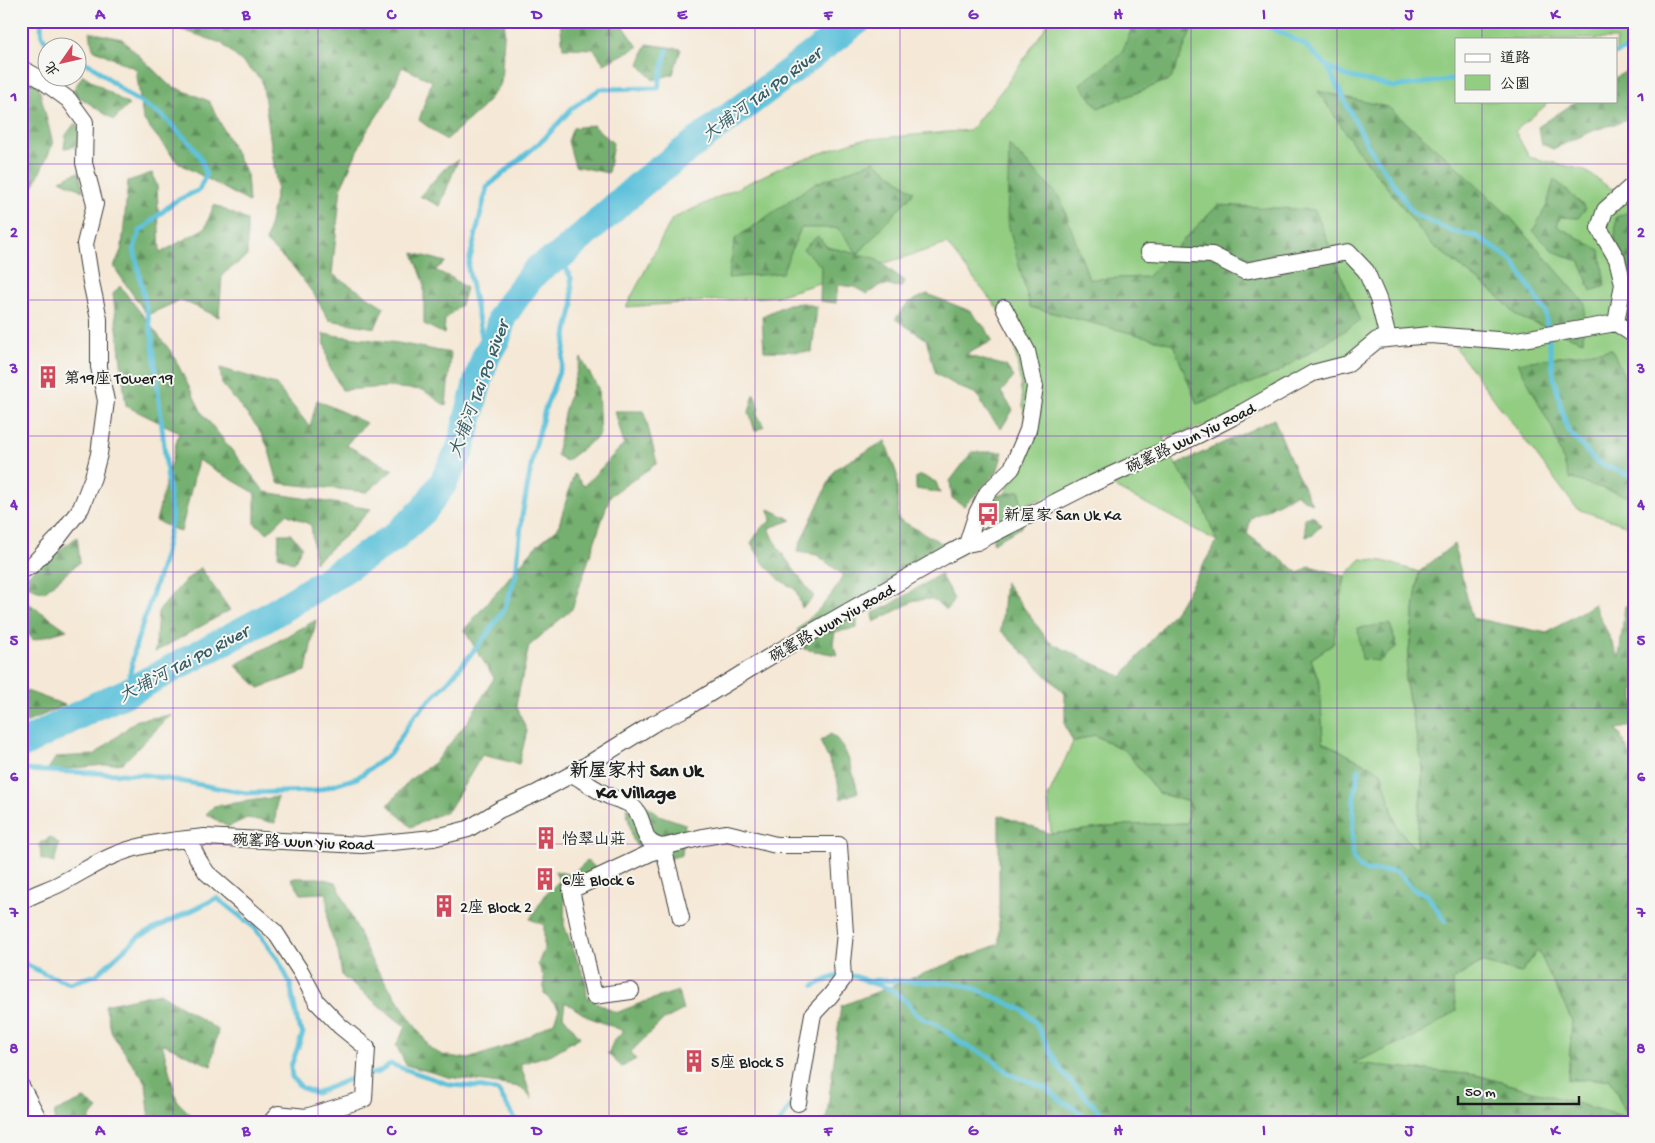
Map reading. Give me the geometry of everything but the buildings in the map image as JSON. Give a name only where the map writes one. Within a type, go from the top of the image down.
[{"type":"street","points":[[21,68],[39,78],[69,100],[85,122],[84,163],[95,204],[85,244],[98,319],[100,367],[106,401],[99,454],[93,477],[81,508],[58,538],[32,565],[21,571]]},
{"type":"street","points":[[1634,184],[1605,210],[1599,228],[1617,259],[1624,284],[1616,323],[1634,335]]},
{"type":"street","points":[[1149,252],[1212,255],[1244,271],[1348,252],[1366,272],[1378,299],[1388,338]]},
{"type":"street","points":[[967,544],[977,513],[987,493],[1012,468],[1028,430],[1035,387],[1027,350],[1004,308]]},
{"type":"street","name":"碗窰路 Wun Yiu Road","points":[[21,902],[61,884],[118,853],[143,846],[204,837],[362,845],[433,838],[468,829],[499,810],[536,793],[574,772],[652,724],[686,708],[774,654],[967,544],[977,542],[1083,488],[1200,434],[1244,412],[1313,373],[1348,364],[1377,340],[1430,335],[1511,341],[1616,323]]},
{"type":"street","points":[[574,772],[577,777],[611,797],[628,802],[638,812],[642,827],[649,841],[654,846],[663,847]]},
{"type":"street","points":[[632,991],[594,996],[571,890],[663,847],[703,837],[727,833],[776,845],[839,845],[845,934],[842,962],[843,979],[813,1014],[798,1103]]},
{"type":"street","points":[[188,839],[207,873],[275,932],[317,1002],[340,1026],[367,1048],[364,1099],[306,1117],[278,1114],[271,1122]]},
{"type":"street","points":[[663,847],[681,918]]},
{"type":"street","points":[[21,1086],[37,1116],[37,1122]]},
{"type":"green space","points":[[156,21],[505,21],[501,83],[482,108],[446,140],[419,120],[432,81],[402,67],[390,96],[365,134],[341,187],[332,274],[384,307],[375,328],[329,320],[315,296],[295,269],[266,242],[277,187],[262,80],[221,43]]},
{"type":"green space","points":[[560,21],[620,21],[638,47],[604,64],[594,49],[563,48]]},
{"type":"green space","points":[[1046,21],[1377,21],[1391,32],[1412,21],[1634,21],[1634,42],[1618,54],[1618,38],[1455,38],[1455,102],[1550,102],[1515,131],[1529,157],[1584,170],[1610,188],[1634,193],[1634,528],[1577,509],[1448,338],[1385,344],[1256,410],[1163,438],[1176,465],[1251,518],[1217,541],[1103,481],[998,512],[1027,438],[1011,326],[947,244],[777,296],[626,307],[672,219],[786,165],[859,140],[970,130],[1006,85],[1047,25]]},
{"type":"green space","points":[[1135,21],[1187,21],[1194,24],[1171,79],[1098,108],[1080,84],[1121,54]]},
{"type":"green space","points":[[1377,21],[1412,21],[1391,32]]},
{"type":"green space","points":[[90,32],[122,39],[169,85],[209,101],[247,175],[249,202],[177,162],[143,119],[136,69],[93,49]]},
{"type":"green space","points":[[647,44],[681,49],[673,74],[653,80],[639,64]]},
{"type":"green space","points":[[21,61],[39,88],[53,144],[34,185],[24,194],[21,192]]},
{"type":"green space","points":[[1634,67],[1634,118],[1595,130],[1553,149],[1542,144],[1538,127],[1576,102],[1618,102],[1618,76]]},
{"type":"green space","points":[[88,78],[129,105],[114,120],[72,92],[75,88],[88,88]]},
{"type":"green space","points":[[1318,91],[1388,107],[1454,164],[1511,218],[1585,303],[1583,341],[1518,317],[1497,295],[1430,243],[1354,145]]},
{"type":"green space","points":[[75,123],[92,144],[64,148],[66,135]]},
{"type":"green space","points":[[593,125],[613,143],[608,173],[575,166],[568,141],[573,128]]},
{"type":"green space","points":[[1009,145],[1060,197],[1089,279],[1147,277],[1218,205],[1315,210],[1360,321],[1277,373],[1197,404],[1173,344],[1030,307],[1007,220]]},
{"type":"green space","points":[[458,160],[440,206],[420,196],[445,168]]},
{"type":"green space","points":[[874,161],[914,192],[858,254],[838,228],[801,228],[782,273],[728,278],[735,239],[812,185]]},
{"type":"green space","points":[[79,172],[83,191],[60,180]]},
{"type":"green space","points":[[152,173],[157,186],[160,253],[205,228],[214,205],[247,220],[247,256],[222,275],[219,317],[181,300],[147,315],[114,267],[122,248],[128,181]]},
{"type":"green space","points":[[1554,179],[1586,208],[1578,218],[1560,217],[1557,226],[1600,250],[1605,286],[1591,291],[1580,262],[1553,251],[1533,231],[1547,205]]},
{"type":"green space","points":[[1628,212],[1634,213],[1634,331],[1628,325],[1624,311],[1615,241],[1616,217]]},
{"type":"green space","points":[[818,236],[827,247],[874,258],[905,281],[902,287],[881,285],[867,294],[854,287],[838,285],[836,303],[820,301],[821,266],[803,249]]},
{"type":"green space","points":[[413,253],[446,262],[435,270],[452,278],[466,288],[461,305],[445,319],[444,334],[424,324],[424,282]]},
{"type":"green space","points":[[120,286],[172,353],[202,413],[265,492],[371,509],[347,534],[315,562],[311,525],[286,514],[268,533],[255,524],[255,493],[198,460],[181,532],[156,521],[179,432],[126,406],[113,294]]},
{"type":"green space","points":[[927,294],[970,311],[987,330],[992,341],[965,355],[1006,366],[1014,377],[1001,392],[1013,410],[1001,429],[986,411],[977,394],[961,388],[936,374],[926,339],[895,319],[908,303]]},
{"type":"green space","points":[[804,303],[817,307],[812,352],[764,351],[762,316],[788,304]]},
{"type":"green space","points":[[323,334],[398,343],[451,353],[446,406],[423,390],[387,387],[342,390],[329,366]]},
{"type":"green space","points":[[1612,349],[1634,399],[1634,498],[1569,478],[1553,430],[1518,363]]},
{"type":"green space","points":[[581,358],[598,388],[600,435],[566,461],[557,455],[564,413]]},
{"type":"green space","points":[[220,368],[275,384],[310,427],[317,400],[366,423],[346,445],[393,470],[367,492],[278,483],[268,447],[258,428],[222,384]]},
{"type":"green space","points":[[754,394],[759,408],[757,414],[764,426],[755,431],[749,412]]},
{"type":"green space","points":[[615,411],[644,411],[657,463],[610,496],[572,609],[529,646],[516,705],[527,731],[519,764],[482,755],[449,810],[411,827],[388,805],[411,779],[435,762],[468,721],[494,678],[464,630],[537,545],[558,528],[574,474],[584,486],[624,444]]},
{"type":"green space","points":[[1274,419],[1295,470],[1312,504],[1296,494],[1251,518],[1247,534],[1299,573],[1310,566],[1345,576],[1333,644],[1311,659],[1320,684],[1323,742],[1381,772],[1397,827],[1416,850],[1423,768],[1405,680],[1419,572],[1454,544],[1472,618],[1547,633],[1594,604],[1619,658],[1625,606],[1634,604],[1634,726],[1617,729],[1634,762],[1634,1122],[826,1122],[841,1006],[999,944],[999,815],[1051,834],[1126,825],[1187,823],[1189,802],[1158,793],[1126,751],[1094,735],[1073,742],[1065,725],[1065,694],[1001,631],[1005,582],[1049,642],[1122,677],[1181,603],[1217,541],[1202,504],[1176,465]],"holes":[[[1538,950],[1572,1021],[1568,1080],[1610,1079],[1629,1118],[1476,1075],[1353,1063],[1422,1033],[1456,1011],[1452,980],[1481,962],[1521,973]]]},
{"type":"green space","points":[[885,441],[897,475],[898,519],[947,546],[857,614],[857,628],[835,632],[833,643],[837,655],[804,649],[797,630],[829,598],[843,575],[817,555],[797,552],[801,541],[835,469]]},
{"type":"green space","points":[[972,452],[1003,452],[997,472],[964,506],[952,498],[950,481]]},
{"type":"green space","points":[[921,475],[936,482],[940,493],[916,489],[916,477]]},
{"type":"green space","points":[[1020,491],[1022,527],[993,543],[995,496]]},
{"type":"green space","points":[[769,509],[792,520],[769,528],[778,548],[814,597],[802,608],[796,590],[780,580],[764,564],[751,543],[761,528],[771,521]]},
{"type":"green space","points":[[1313,515],[1321,525],[1313,534],[1306,537],[1304,518]]},
{"type":"green space","points":[[279,534],[291,534],[302,546],[294,563],[278,556]]},
{"type":"green space","points":[[77,537],[80,562],[44,592],[21,584],[21,580]]},
{"type":"green space","points":[[1361,559],[1383,561],[1419,572],[1405,680],[1423,768],[1416,851],[1397,827],[1381,772],[1323,743],[1320,684],[1311,659],[1333,644],[1345,576]]},
{"type":"green space","points":[[200,567],[230,610],[155,652],[158,612],[180,586]]},
{"type":"green space","points":[[940,574],[954,599],[947,610],[932,599],[916,600],[874,622],[873,613],[890,605]]},
{"type":"green space","points":[[21,598],[67,630],[33,640],[21,625]]},
{"type":"green space","points":[[316,620],[306,671],[259,688],[235,665]]},
{"type":"green space","points":[[1390,624],[1397,646],[1380,661],[1362,659],[1358,628]]},
{"type":"green space","points":[[21,689],[65,705],[21,725]]},
{"type":"green space","points":[[171,715],[123,763],[47,771],[56,757],[94,755],[137,720]]},
{"type":"green space","points":[[831,734],[837,739],[846,753],[858,792],[841,799],[837,777],[820,741]]},
{"type":"green space","points":[[1094,735],[1126,751],[1158,793],[1189,802],[1187,823],[1126,825],[1051,834],[1048,797],[1073,742]]},
{"type":"green space","points":[[277,797],[275,823],[247,818],[228,827],[206,814],[214,806]]},
{"type":"green space","points":[[640,801],[659,815],[685,824],[682,855],[656,862],[636,845],[633,840],[626,808]]},
{"type":"green space","points":[[51,837],[59,844],[54,863],[41,859],[40,843]]},
{"type":"green space","points":[[587,861],[596,868],[591,877],[565,888],[564,925],[586,982],[587,997],[616,1013],[678,991],[683,1010],[662,1021],[631,1052],[636,1059],[622,1067],[608,1054],[614,1040],[624,1031],[588,1017],[565,1002],[563,1016],[580,1037],[552,1054],[520,1064],[532,1099],[521,1087],[448,1077],[406,1065],[396,1045],[406,1027],[342,976],[338,951],[328,926],[327,893],[301,894],[291,878],[319,878],[336,882],[372,962],[430,1048],[442,1055],[468,1059],[514,1044],[554,1022],[559,1009],[544,994],[544,978],[538,964],[544,949],[544,925],[530,919],[546,894],[559,881],[555,871],[571,875]]},
{"type":"green space","points":[[1538,950],[1572,1021],[1568,1080],[1610,1079],[1629,1118],[1476,1075],[1351,1063],[1422,1033],[1452,980],[1482,962],[1521,973]]},
{"type":"green space","points":[[160,993],[218,1030],[211,1066],[162,1043],[177,1101],[198,1122],[150,1122],[146,1083],[112,1034],[105,1005]]},
{"type":"green space","points":[[84,1099],[98,1109],[89,1119],[90,1122],[54,1122],[55,1112]]},
{"type":"waterway","points":[[42,21],[41,30],[44,38]]},
{"type":"waterway","name":"大埔河 Tai Po River","points":[[21,745],[98,705],[126,693],[263,620],[393,538],[423,511],[443,483],[460,450],[478,381],[486,356],[497,337],[502,317],[529,279],[539,268],[560,256],[642,183],[857,21]]},
{"type":"waterway","points":[[1257,21],[1304,44],[1327,66],[1368,146],[1414,214],[1452,231],[1476,236],[1512,260],[1545,311],[1554,378],[1567,429],[1596,462],[1634,477]]},
{"type":"waterway","points":[[1618,52],[1634,47]]},
{"type":"waterway","points":[[486,356],[468,267],[487,187],[544,139],[572,108],[600,89],[658,88],[667,50]]},
{"type":"waterway","points":[[88,64],[127,94],[163,116],[192,145],[201,159],[206,175],[199,190],[174,202],[140,231],[134,248],[152,336],[172,518],[163,562],[136,644],[126,693]]},
{"type":"waterway","points":[[1327,66],[1346,76],[1394,87],[1455,79]]},
{"type":"waterway","points":[[21,770],[146,775],[246,793],[315,791],[357,778],[390,754],[415,715],[448,682],[485,637],[504,610],[516,575],[522,516],[533,456],[545,409],[562,364],[573,306],[571,278],[560,256]]},
{"type":"waterway","points":[[1359,769],[1354,797],[1353,858],[1359,867],[1367,871],[1395,871],[1412,888],[1427,895],[1445,921]]},
{"type":"waterway","points":[[21,957],[26,964],[45,974],[70,983],[96,975],[138,937],[217,898],[255,928],[278,959],[290,983],[298,1024],[303,1033],[291,1066],[292,1077],[302,1088],[316,1093],[350,1079],[379,1072],[390,1064],[451,1085],[479,1087],[498,1091],[517,1122]]},
{"type":"waterway","points":[[814,986],[841,975],[853,976],[869,982],[875,980],[948,983],[979,990],[1023,1010],[1035,1022],[1060,1069],[1110,1122]]},
{"type":"waterway","points":[[869,982],[891,989],[907,1002],[917,1015],[939,1026],[964,1045],[995,1061],[1009,1074],[1046,1088],[1079,1112],[1086,1122]]},
{"type":"waterway","points":[[780,1122],[793,1102]]},
{"type":"place","name":"第19座 Tower 19","points":[[48,377]]},
{"type":"place","name":"新屋家 San Uk Ka","points":[[988,514]]},
{"type":"place","name":"怡翠山莊","points":[[546,838]]},
{"type":"place","name":"6座 Block 6","points":[[545,879]]},
{"type":"place","name":"2座 Block 2","points":[[444,906]]},
{"type":"place","name":"5座 Block 5","points":[[694,1061]]},
{"type":"district","name":"新屋家村 San Uk Ka Village","points":[[636,780]]}]
